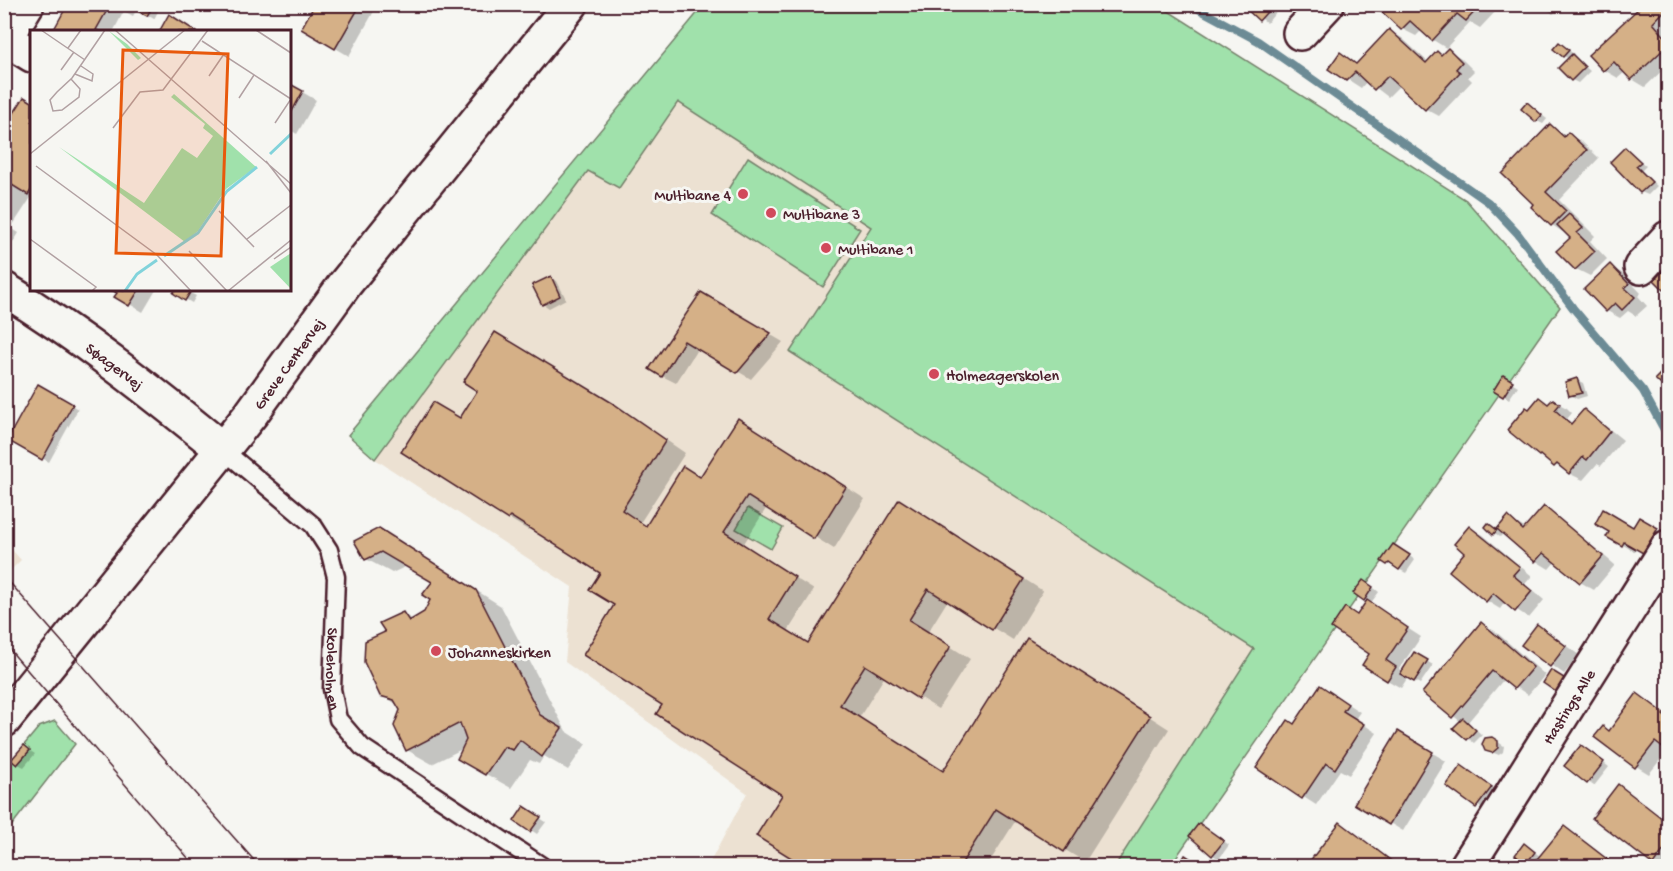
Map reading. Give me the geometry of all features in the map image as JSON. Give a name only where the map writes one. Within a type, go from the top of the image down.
[{"type":"street","points":[[14,45],[27,4]]},
{"type":"street","name":"Greve Centervej","points":[[4,720],[251,414],[345,284],[571,4]]},
{"type":"street","points":[[1300,33],[1327,4]]},
{"type":"street","points":[[1641,267],[1668,238]]},
{"type":"street","name":"Søagervej","points":[[4,289],[39,310],[120,368],[222,449]]},
{"type":"street","name":"Hastings Alle","points":[[1467,867],[1668,547]]},
{"type":"lane","name":"Skoleholmen","points":[[222,449],[313,525],[329,550],[336,577],[332,689],[338,719],[362,747],[542,867]]},
{"type":"shaded area","name":"Holmeagerskolen","points":[[678,101],[707,121],[1485,289],[1115,866],[708,866],[747,793],[565,662],[572,587],[375,459],[588,171],[619,188]]},
{"type":"shaded area","points":[[5,542],[21,560],[5,576]]},
{"type":"green space","points":[[704,5],[1159,5],[1466,200],[1560,307],[1170,866],[1115,866],[1254,649],[790,352],[871,227],[678,102],[619,188],[588,171],[375,459],[348,435]]},
{"type":"green space","points":[[748,157],[860,229],[823,287],[712,215]]},
{"type":"green space","points":[[748,508],[783,528],[771,549],[736,529]]},
{"type":"green space","points":[[55,721],[75,744],[5,834],[5,759],[9,758],[17,765],[30,750],[24,745],[39,727]]},
{"type":"building","points":[[65,4],[122,4],[119,10],[110,5],[96,30],[54,30],[64,11],[61,10]]},
{"type":"building","points":[[132,4],[154,4],[147,16],[130,7]]},
{"type":"building","points":[[315,4],[361,4],[335,49],[301,29]]},
{"type":"building","points":[[1241,4],[1274,4],[1259,21]]},
{"type":"building","points":[[1387,4],[1482,4],[1466,21],[1457,14],[1432,41],[1410,21],[1401,30],[1381,11]]},
{"type":"building","points":[[1638,4],[1666,4],[1668,7],[1653,23],[1668,40],[1668,45],[1631,80],[1614,62],[1603,71],[1588,55],[1639,8]]},
{"type":"building","points":[[169,14],[194,30],[160,30]]},
{"type":"building","points":[[1389,29],[1426,63],[1437,51],[1441,55],[1448,48],[1462,62],[1456,69],[1460,72],[1425,110],[1388,76],[1374,90],[1355,72],[1346,81],[1328,69],[1340,52],[1356,64]]},
{"type":"building","points":[[1559,42],[1569,50],[1563,57],[1553,49]]},
{"type":"building","points":[[1572,54],[1585,67],[1571,81],[1558,68]]},
{"type":"building","points":[[291,85],[303,91],[291,113]]},
{"type":"building","points":[[24,97],[30,101],[30,192],[28,195],[12,185],[4,196],[4,132],[7,129],[5,127]]},
{"type":"building","points":[[1527,102],[1542,115],[1536,122],[1521,109]]},
{"type":"building","points":[[1550,124],[1564,137],[1568,132],[1587,150],[1546,192],[1566,211],[1551,226],[1531,207],[1533,204],[1502,174]]},
{"type":"building","points":[[1625,147],[1641,162],[1636,166],[1652,182],[1640,193],[1610,162]]},
{"type":"building","points":[[1569,214],[1583,228],[1577,233],[1595,251],[1575,270],[1556,251],[1570,238],[1557,225]]},
{"type":"building","points":[[1610,264],[1629,284],[1625,288],[1635,297],[1622,310],[1615,303],[1606,312],[1584,289]]},
{"type":"building","points":[[1668,266],[1668,294],[1654,280]]},
{"type":"building","points":[[551,276],[560,296],[542,305],[532,285]]},
{"type":"building","points":[[114,291],[138,291],[129,306],[114,297],[117,293]]},
{"type":"building","points":[[174,291],[191,291],[185,301],[173,293]]},
{"type":"building","points":[[701,292],[771,333],[737,373],[684,341],[662,377],[649,369]]},
{"type":"building","points":[[495,332],[614,404],[666,440],[622,510],[646,526],[683,466],[700,477],[738,418],[846,487],[814,539],[747,496],[724,532],[795,577],[769,619],[808,643],[899,499],[1024,579],[992,630],[928,589],[909,620],[951,646],[918,699],[865,665],[840,705],[943,771],[1027,638],[1150,716],[1064,852],[996,809],[960,866],[804,866],[756,836],[782,795],[656,714],[662,705],[583,655],[614,605],[589,590],[600,573],[510,516],[508,520],[401,452],[433,402],[460,418],[477,391],[463,382]]},
{"type":"building","points":[[1668,366],[1668,382],[1663,387],[1655,379]]},
{"type":"building","points":[[1503,375],[1513,381],[1503,397],[1493,391]]},
{"type":"building","points":[[1577,378],[1582,393],[1569,396],[1565,382]]},
{"type":"building","points":[[38,384],[73,404],[42,460],[7,440]]},
{"type":"building","points":[[1539,397],[1548,404],[1553,399],[1560,404],[1555,410],[1571,424],[1584,409],[1610,431],[1587,460],[1583,457],[1569,474],[1557,464],[1554,467],[1507,430],[1526,407],[1529,409]]},
{"type":"building","points":[[1544,506],[1603,556],[1580,583],[1543,553],[1535,562],[1497,529],[1508,516],[1523,530]]},
{"type":"building","points":[[1603,509],[1633,527],[1639,517],[1658,528],[1643,553],[1624,542],[1622,546],[1606,537],[1609,532],[1595,524]]},
{"type":"building","points":[[1488,523],[1497,530],[1493,535],[1485,527]]},
{"type":"building","points":[[1469,526],[1520,567],[1513,575],[1532,591],[1515,612],[1493,593],[1486,602],[1449,571],[1464,553],[1454,544]]},
{"type":"building","name":"Johanneskirken","points":[[379,528],[476,590],[540,715],[562,728],[542,757],[520,740],[513,750],[504,747],[485,775],[457,759],[466,740],[460,723],[406,751],[394,726],[400,710],[394,700],[380,696],[364,662],[365,641],[385,632],[379,623],[403,612],[409,621],[424,612],[430,600],[422,595],[432,582],[381,552],[365,560],[354,541]]},
{"type":"building","points":[[1393,544],[1410,555],[1399,570],[1381,561]]},
{"type":"building","points":[[1363,580],[1373,587],[1364,601],[1353,593]]},
{"type":"building","points":[[1367,600],[1408,628],[1386,660],[1396,667],[1387,681],[1362,665],[1369,654],[1331,628],[1345,607],[1357,615]]},
{"type":"building","points":[[1481,622],[1533,667],[1514,689],[1492,671],[1452,718],[1422,693]]},
{"type":"building","points":[[1537,624],[1566,646],[1550,667],[1521,645]]},
{"type":"building","points":[[1414,652],[1428,660],[1414,682],[1400,674]]},
{"type":"building","points":[[1551,670],[1564,678],[1556,692],[1543,683]]},
{"type":"building","points":[[1320,685],[1348,704],[1343,711],[1364,724],[1335,769],[1326,763],[1302,799],[1256,768],[1288,720],[1294,724]]},
{"type":"building","points":[[1637,693],[1664,713],[1663,715],[1668,719],[1668,752],[1655,742],[1635,768],[1594,737],[1603,726],[1609,731]]},
{"type":"building","points":[[1463,718],[1476,730],[1467,740],[1453,728]]},
{"type":"building","points":[[1398,731],[1433,752],[1389,825],[1354,804]]},
{"type":"building","points":[[1492,737],[1498,741],[1498,748],[1492,753],[1485,751],[1482,744],[1485,738]]},
{"type":"building","points":[[24,745],[30,750],[17,765],[11,760]]},
{"type":"building","points":[[1581,745],[1604,762],[1587,784],[1564,766]]},
{"type":"building","points":[[1461,765],[1492,787],[1476,808],[1446,786]]},
{"type":"building","points":[[1618,784],[1668,823],[1668,832],[1664,837],[1668,840],[1668,844],[1653,865],[1592,818]]},
{"type":"building","points":[[524,806],[541,817],[530,832],[514,821]]},
{"type":"building","points":[[1340,822],[1398,866],[1306,866]]},
{"type":"building","points":[[1199,823],[1224,841],[1212,856],[1189,836]]},
{"type":"building","points":[[1564,826],[1616,866],[1547,866],[1537,859]]},
{"type":"building","points":[[1524,843],[1535,852],[1526,864],[1515,855]]},
{"type":"building","points":[[1185,855],[1196,862],[1193,866],[1187,866],[1181,862]]},
{"type":"waterway","points":[[1189,4],[1258,41],[1488,202],[1518,234],[1573,308],[1643,391],[1668,437]]},
{"type":"tram line","points":[[4,576],[259,866]]},
{"type":"tram line","points":[[4,643],[195,866]]},
{"type":"place","name":"Multibane 4","points":[[743,194]]},
{"type":"place","name":"Multibane 3","points":[[771,213]]},
{"type":"place","name":"Multibane 1","points":[[826,248]]},
{"type":"place","name":"Holmeagerskolen","points":[[934,374]]},
{"type":"place","name":"Johanneskirken","points":[[436,651]]}]
